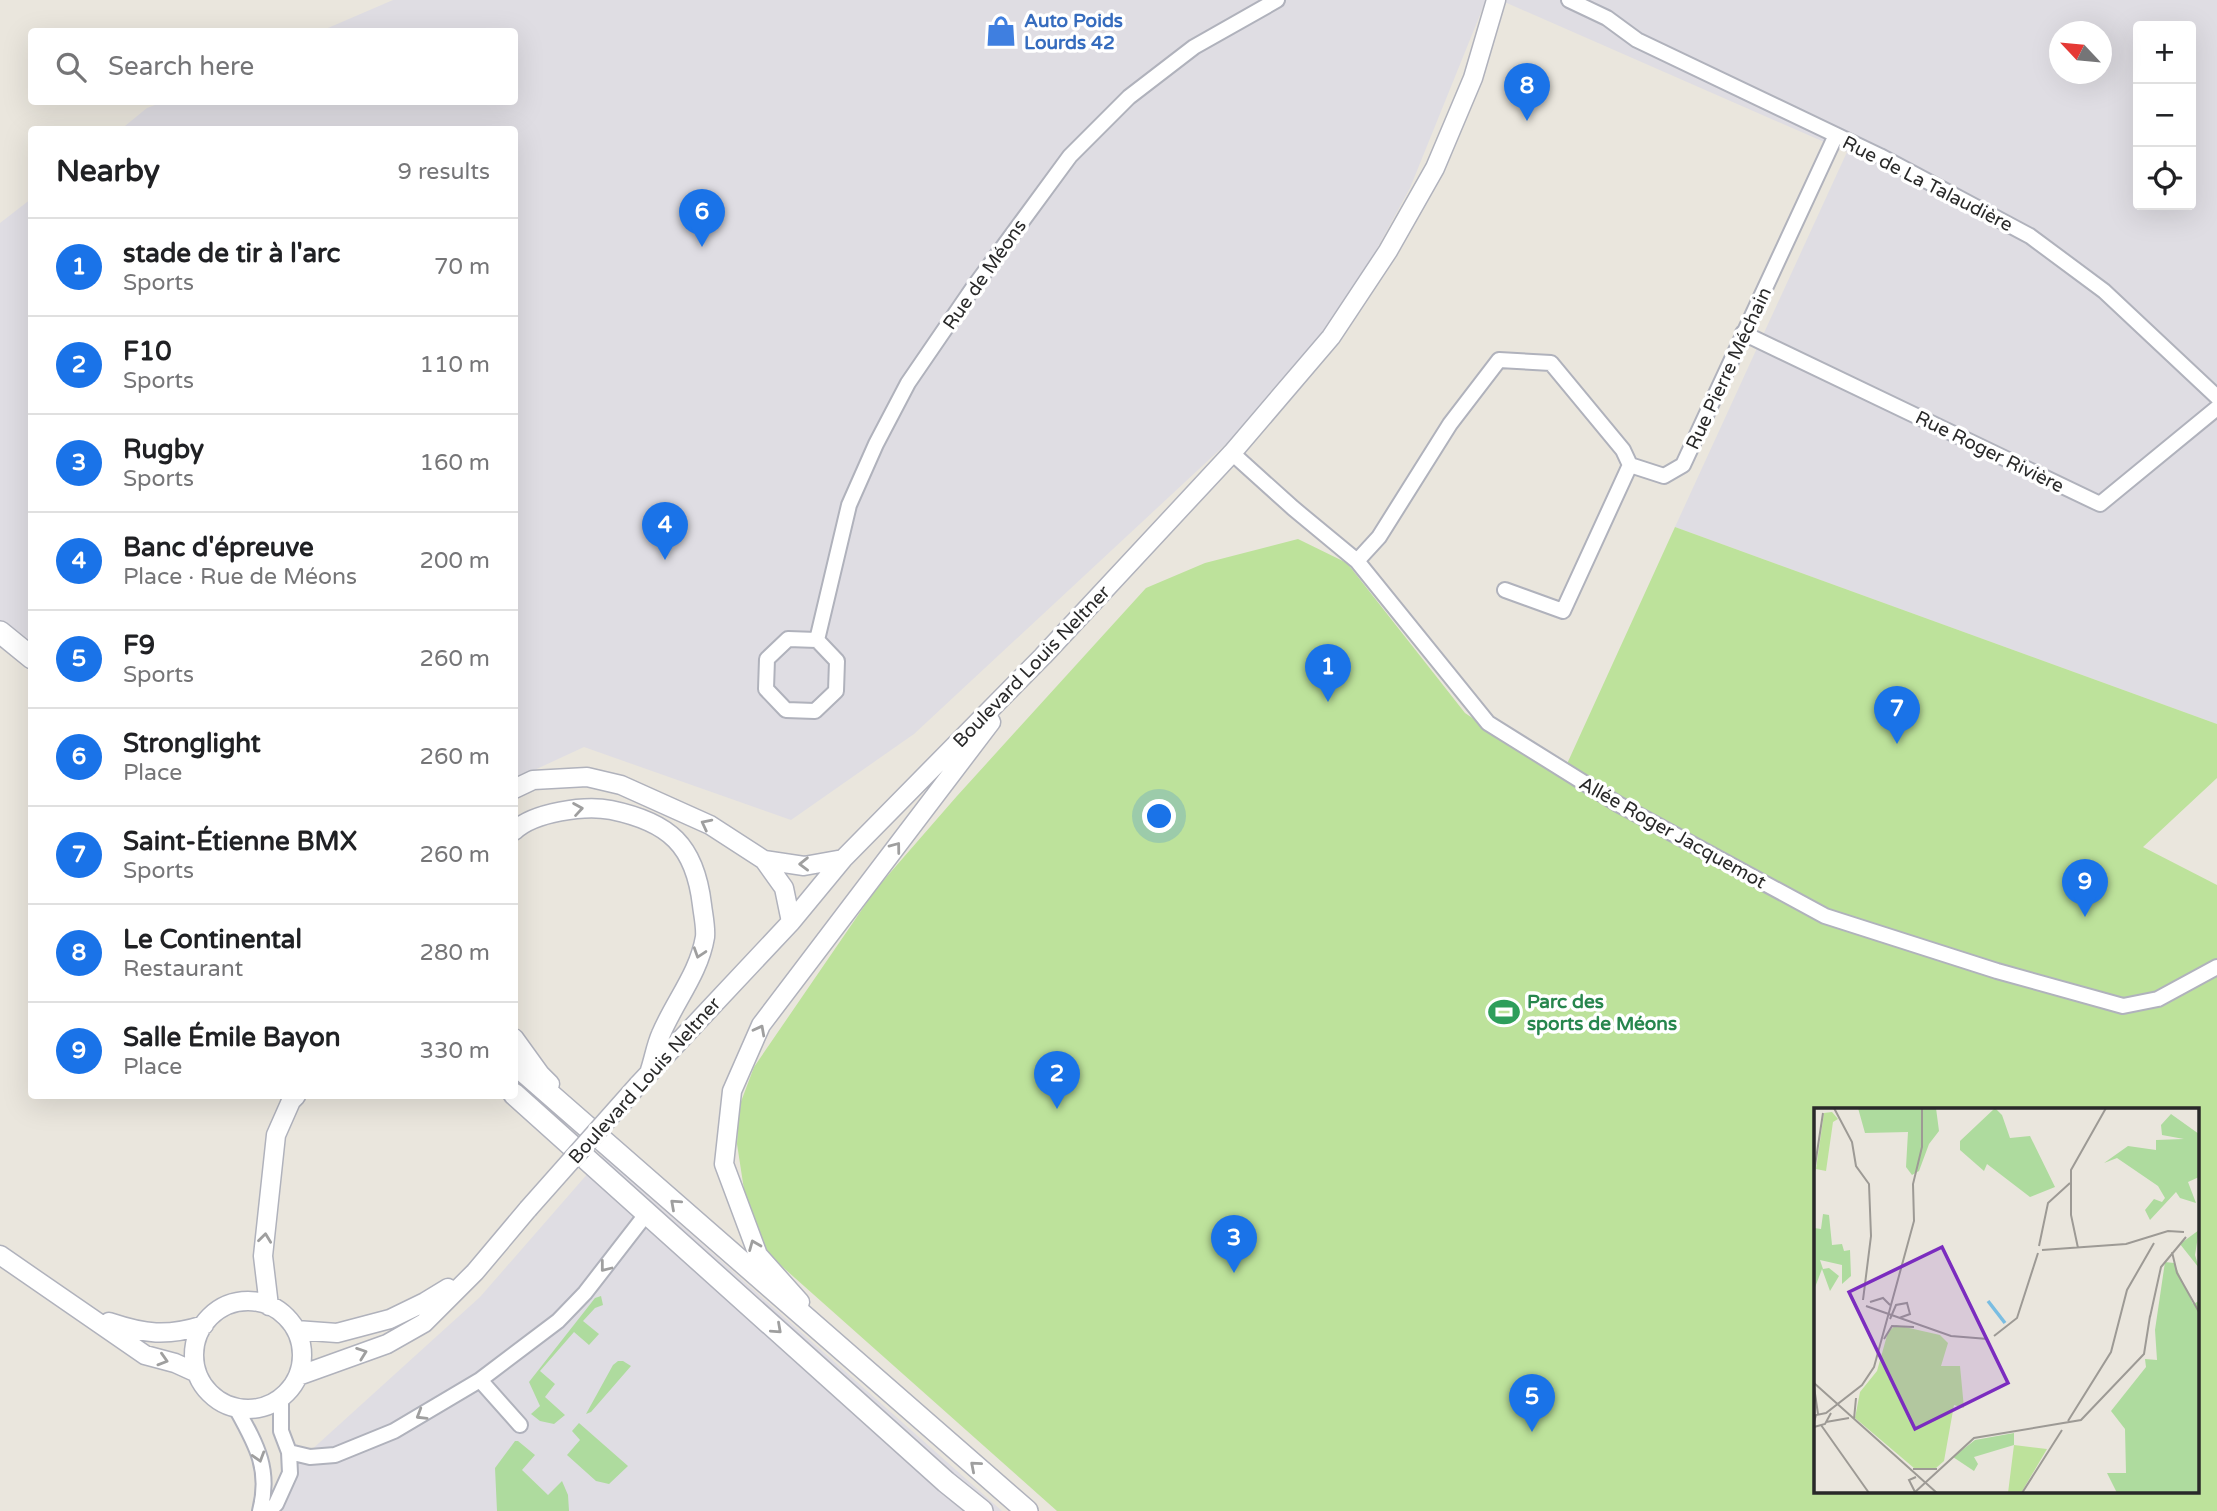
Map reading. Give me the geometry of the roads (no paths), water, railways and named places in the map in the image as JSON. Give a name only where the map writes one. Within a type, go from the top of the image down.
[{"type":"main road","points":[[0,632],[28,655]]},
{"type":"main road","points":[[518,1066],[1027,1511]]},
{"type":"main road","points":[[518,1098],[946,1482],[982,1511]]},
{"type":"street","name":"Rue de Méons","points":[[817,640],[849,505],[876,444],[908,383],[973,288],[1070,156],[1129,97],[1194,47],[1276,0]]},
{"type":"street","name":"Boulevard Louis Neltner","points":[[298,1376],[387,1345],[424,1323],[475,1272],[643,1079],[791,922],[844,859],[1043,656],[1231,453],[1331,337],[1388,251],[1435,168],[1473,79],[1496,0]]},
{"type":"street","name":"Rue de La Talaudière","points":[[1569,0],[1607,18],[1637,40],[1836,135],[2030,236],[2104,291],[2217,397]]},
{"type":"street","name":"Rue de La Talaudière","points":[[1597,0],[1607,18]]},
{"type":"street","name":"Rue Pierre Méchain","points":[[1630,466],[1664,476],[1683,465],[1836,135]]},
{"type":"street","name":"Rue Roger Rivière","points":[[1743,333],[2100,504],[2217,408]]},
{"type":"street","points":[[1357,561],[1379,537],[1450,424],[1499,360],[1550,363],[1623,450],[1630,466],[1563,611],[1505,590]]},
{"type":"street","name":"Allée Roger Jacquemot","points":[[1231,453],[1357,561],[1488,723],[1618,804],[1825,916],[1997,971],[2123,1006],[2158,999],[2217,967]]},
{"type":"street","points":[[788,639],[817,640],[838,662],[836,691],[815,711],[786,710],[766,689],[767,660],[788,639]]},
{"type":"street","points":[[844,1353],[758,1255],[724,1164],[732,1091],[761,1025],[1043,656]]},
{"type":"street","points":[[518,787],[533,780],[587,777],[621,785],[710,825],[764,860],[784,888],[791,922]]},
{"type":"street","points":[[518,828],[556,813],[593,806],[626,813],[663,828],[686,849],[699,879],[705,936],[690,981],[660,1034],[643,1079]]},
{"type":"street","points":[[764,860],[804,866],[844,859]]},
{"type":"street","points":[[518,1044],[540,1074],[635,1168]]},
{"type":"street","points":[[269,1306],[262,1256],[276,1135],[293,1099]]},
{"type":"street","points":[[507,1099],[616,1186]]},
{"type":"street","points":[[289,1452],[310,1457],[335,1455],[394,1431],[480,1380],[558,1321],[585,1293],[647,1213]]},
{"type":"street","points":[[0,1255],[145,1355],[175,1363],[197,1373]]},
{"type":"street","name":"Boulevard Louis Neltner","points":[[296,1330],[337,1333],[390,1318],[425,1303],[475,1272]]},
{"type":"street","points":[[251,1301],[269,1306],[285,1316],[296,1330],[302,1361],[298,1376],[281,1399],[267,1406],[236,1408],[219,1401],[206,1389],[197,1373],[194,1357],[197,1340],[204,1325],[216,1312],[233,1303],[251,1301]]},
{"type":"street","points":[[90,1316],[139,1332],[181,1332],[204,1325]]},
{"type":"street","points":[[480,1380],[520,1425]]},
{"type":"street","points":[[269,1511],[276,1504],[290,1473],[289,1452],[281,1431],[281,1399]]},
{"type":"street","points":[[236,1408],[254,1441],[262,1465],[265,1491],[260,1511]]},
{"type":"place","name":"Auto Poids Lourds 42","points":[[1001,31]]},
{"type":"place","name":"Le Continental","points":[[1527,121]]},
{"type":"place","name":"Stronglight","points":[[702,247]]},
{"type":"place","name":"Banc d'épreuve","points":[[665,560]]},
{"type":"place","name":"stade de tir à l'arc","points":[[1328,702]]},
{"type":"place","name":"Saint-Étienne BMX","points":[[1897,744]]},
{"type":"place","name":"Salle Émile Bayon","points":[[2085,917]]},
{"type":"place","name":"Parc des sports de Méons","points":[[1504,1012]]},
{"type":"place","name":"F10","points":[[1057,1109]]},
{"type":"place","name":"Rugby","points":[[1234,1273]]},
{"type":"place","name":"F9","points":[[1532,1432]]}]
